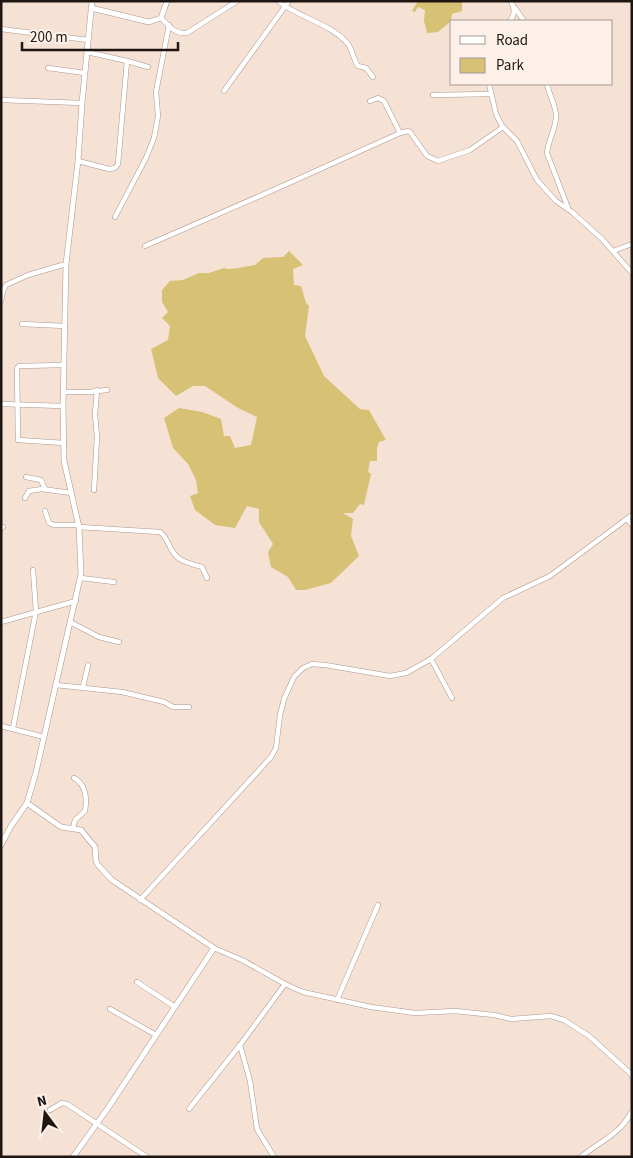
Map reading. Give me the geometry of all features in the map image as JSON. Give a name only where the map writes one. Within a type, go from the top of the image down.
[{"type":"street","points":[[1,845],[10,826],[26,803],[44,737],[81,578],[82,559],[79,526],[64,461],[62,406],[66,264],[78,161],[92,1]]},
{"type":"street","points":[[161,18],[167,1]]},
{"type":"street","points":[[161,18],[177,33],[187,33],[237,1]]},
{"type":"street","points":[[278,1],[285,7],[341,38],[347,44],[358,66],[366,68],[373,77]]},
{"type":"street","points":[[224,91],[289,1]]},
{"type":"street","points":[[512,1],[523,20]]},
{"type":"street","points":[[91,8],[149,22],[161,18]]},
{"type":"street","points":[[511,20],[515,8]]},
{"type":"street","points":[[115,217],[146,158],[154,138],[158,116],[156,92],[169,25]]},
{"type":"street","points":[[1,29],[88,40]]},
{"type":"street","points":[[88,52],[127,60],[148,67]]},
{"type":"street","points":[[78,161],[110,168],[115,168],[118,164],[127,60]]},
{"type":"street","points":[[48,68],[85,73]]},
{"type":"street","points":[[489,85],[496,114],[503,127],[517,141],[537,180],[546,192],[602,238],[632,273]]},
{"type":"street","points":[[547,85],[556,112],[556,123],[548,147],[548,153],[569,210]]},
{"type":"street","points":[[433,96],[490,94]]},
{"type":"street","points":[[370,100],[378,98],[384,101],[400,133]]},
{"type":"street","points":[[1,100],[82,103]]},
{"type":"street","points":[[145,246],[400,133],[410,132],[427,156],[438,161],[470,150],[503,127]]},
{"type":"street","points":[[613,251],[632,244]]},
{"type":"street","points":[[1,301],[6,285],[28,275],[66,264]]},
{"type":"street","points":[[22,324],[65,326]]},
{"type":"street","points":[[64,365],[18,366],[18,440],[64,443]]},
{"type":"street","points":[[94,490],[98,430],[95,414],[97,390]]},
{"type":"street","points":[[63,392],[107,390]]},
{"type":"street","points":[[1,404],[62,406]]},
{"type":"street","points":[[26,477],[42,480],[45,489]]},
{"type":"street","points":[[25,498],[29,491],[45,489],[71,493]]},
{"type":"street","points":[[45,511],[49,524],[54,525],[160,532],[165,536],[174,554],[181,560],[202,567],[207,578]]},
{"type":"street","points":[[140,900],[258,772],[274,752],[284,699],[291,683],[300,670],[307,666],[325,665],[372,674],[396,676],[406,672],[431,659],[503,598],[550,576],[632,515]]},
{"type":"street","points":[[626,519],[632,525]]},
{"type":"street","points":[[13,728],[36,612],[33,570]]},
{"type":"street","points":[[81,578],[114,582]]},
{"type":"street","points":[[1,622],[76,601]]},
{"type":"street","points":[[70,622],[99,637],[119,642]]},
{"type":"street","points":[[431,659],[452,698]]},
{"type":"street","points":[[83,687],[88,665]]},
{"type":"street","points":[[56,684],[122,692],[173,706],[189,707]]},
{"type":"street","points":[[1,726],[44,737]]},
{"type":"street","points":[[74,778],[78,781],[86,795],[85,811],[75,820],[76,828]]},
{"type":"street","points":[[26,803],[61,827],[76,828],[95,847],[98,865],[112,880],[140,900],[214,948],[244,961],[285,984],[304,992],[337,1000],[416,1013],[456,1011],[494,1015],[511,1019],[551,1016],[564,1020],[589,1036],[632,1077]]},
{"type":"street","points":[[337,1000],[378,905]]},
{"type":"street","points":[[73,1157],[98,1123],[214,948]]},
{"type":"street","points":[[137,982],[175,1007]]},
{"type":"street","points":[[189,1109],[285,984]]},
{"type":"street","points":[[110,1009],[156,1035]]},
{"type":"street","points":[[240,1045],[250,1081],[257,1129],[274,1157]]},
{"type":"street","points":[[50,1110],[65,1103],[147,1157]]},
{"type":"street","points":[[581,1157],[611,1137],[626,1121],[632,1111]]},
{"type":"green space","points":[[418,1],[462,1],[462,11],[452,14],[450,22],[438,32],[427,33],[424,21],[425,10],[418,7],[415,12],[412,11]]},
{"type":"green space","points":[[289,251],[303,265],[293,269],[294,285],[301,286],[306,303],[309,306],[305,336],[324,376],[360,409],[369,410],[386,440],[379,442],[377,461],[370,461],[368,472],[371,474],[364,505],[360,504],[353,513],[343,513],[353,519],[351,536],[359,556],[331,583],[305,590],[296,590],[288,577],[271,567],[268,552],[273,544],[259,522],[259,509],[247,506],[235,528],[215,525],[195,510],[190,496],[198,493],[196,480],[188,464],[173,448],[164,418],[179,408],[202,412],[221,419],[224,436],[230,436],[235,448],[251,445],[257,417],[238,408],[205,386],[193,386],[176,396],[158,378],[151,349],[168,340],[170,326],[162,318],[168,312],[162,302],[162,290],[170,281],[183,280],[199,273],[209,273],[224,268],[234,269],[255,265],[263,258],[283,257]]}]
